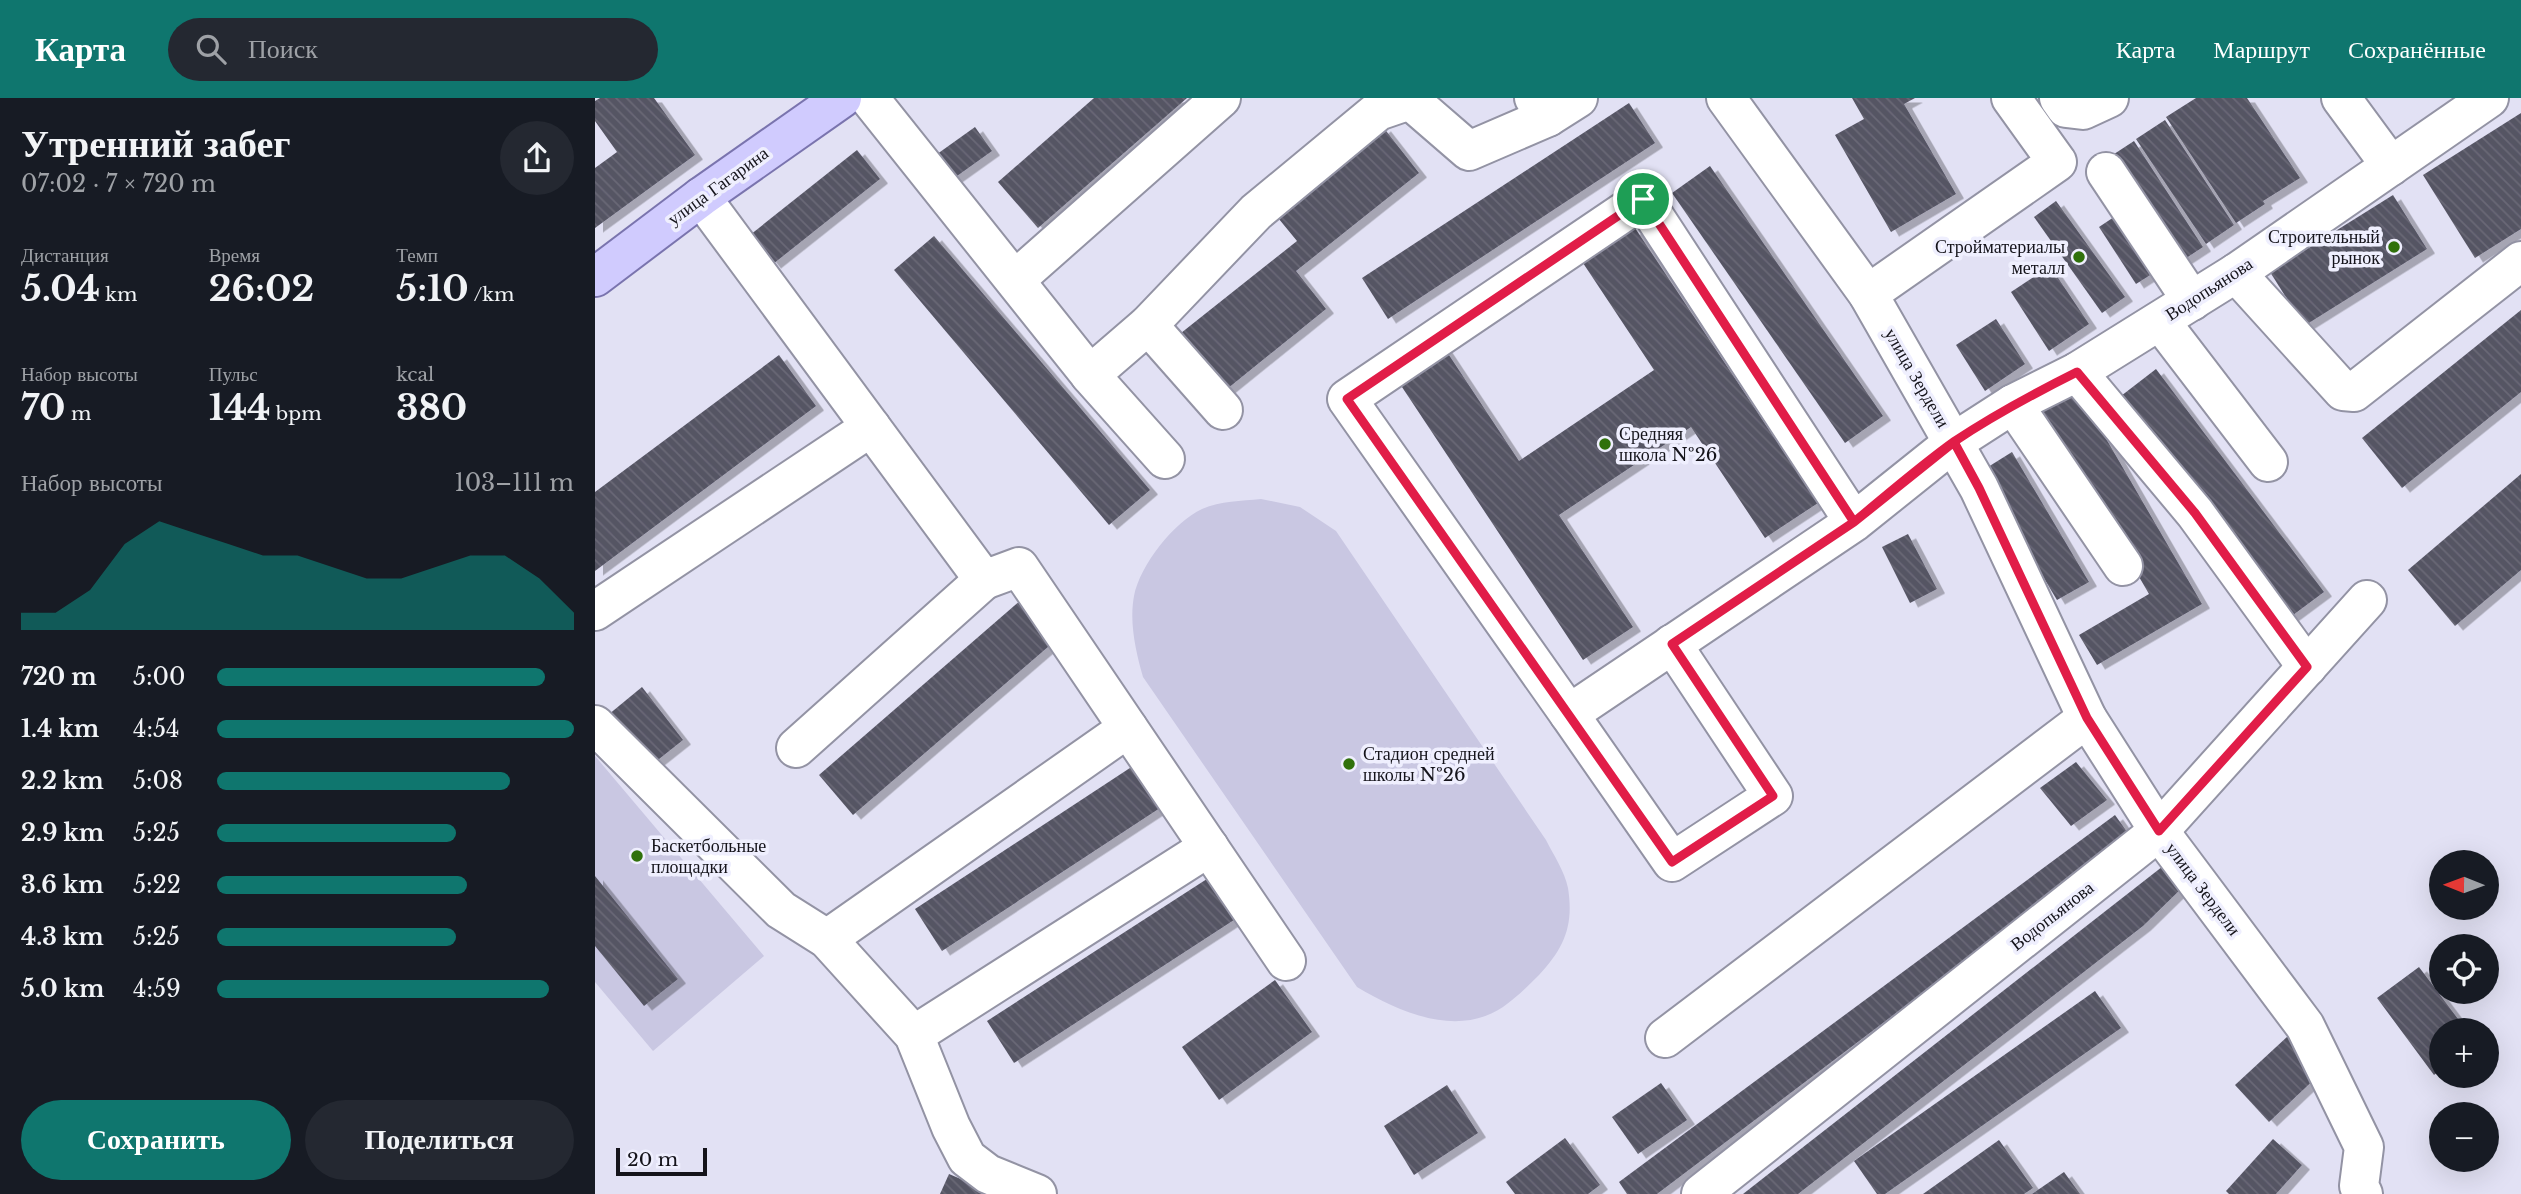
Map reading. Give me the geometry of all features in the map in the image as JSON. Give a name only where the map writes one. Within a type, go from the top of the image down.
[{"type":"main road","name":"улица Гагарина","points":[[595,277],[701,197],[842,98]]},
{"type":"street","points":[[869,98],[1090,375],[1165,459]]},
{"type":"street","points":[[1015,280],[1221,98]]},
{"type":"street","points":[[1868,294],[2057,162],[2011,98]]},
{"type":"street","points":[[2059,98],[2066,108],[2083,110],[2109,98]]},
{"type":"street","points":[[2341,98],[2391,166]]},
{"type":"street","name":"Водопьянова","points":[[1569,713],[1854,522],[1954,442],[2013,404],[2077,372],[2236,273],[2489,98]]},
{"type":"street","points":[[1090,375],[1148,325],[1257,212],[1378,111],[1409,99],[1468,150],[1553,104]]},
{"type":"street","name":"улица Зердели","points":[[1737,101],[1868,294],[1954,442],[1979,488],[2087,718],[2159,831],[2305,1026],[2364,1146],[2359,1186],[2363,1194]]},
{"type":"street","points":[[2106,172],[2192,301]]},
{"type":"street","points":[[701,197],[984,580]]},
{"type":"street","points":[[1672,644],[1773,796],[1672,862],[1347,399],[1643,199],[1854,522]]},
{"type":"street","points":[[2236,273],[2343,391],[2354,392],[2521,261]]},
{"type":"street","points":[[2160,321],[2269,463]]},
{"type":"street","points":[[1148,325],[1223,410]]},
{"type":"street","points":[[2077,372],[2195,513],[2307,667]]},
{"type":"street","points":[[2013,404],[2123,566]]},
{"type":"street","points":[[595,611],[871,427]]},
{"type":"street","points":[[796,748],[984,580],[1019,568],[1286,961]]},
{"type":"street","name":"Водопьянова","points":[[1701,1194],[2159,831],[2367,600]]},
{"type":"street","points":[[1665,1038],[2087,718]]},
{"type":"street","points":[[595,725],[782,910],[827,939],[915,1035],[951,1127],[967,1158],[988,1174],[1037,1194]]},
{"type":"street","points":[[827,939],[1128,728]]},
{"type":"street","points":[[915,1035],[1209,847]]},
{"type":"shaded area","name":"Стадион средней школы №26","points":[[1261,499],[1300,507],[1336,531],[1559,863],[1570,902],[1568,925],[1561,946],[1548,965],[1522,992],[1503,1007],[1485,1016],[1448,1021],[1429,1018],[1391,1005],[1357,987],[1143,677],[1132,617],[1137,584],[1151,558],[1180,524],[1202,509],[1224,503]]},
{"type":"shaded area","name":"Баскетбольные площадки","points":[[595,756],[764,956],[653,1051],[595,982]]},
{"type":"building","points":[[600,98],[654,98],[695,155],[595,228],[595,168],[617,152],[595,121],[595,101]]},
{"type":"building","points":[[1094,98],[1187,98],[1038,228],[998,182]]},
{"type":"building","points":[[1852,98],[1915,98],[1904,104],[1956,194],[1891,232],[1835,135],[1864,119]]},
{"type":"building","points":[[2196,98],[2247,98],[2300,178],[2263,201],[2265,204],[2236,223],[2166,117]]},
{"type":"building","points":[[1629,103],[1655,143],[1388,319],[1362,278]]},
{"type":"building","points":[[2521,113],[2521,229],[2475,258],[2423,175]]},
{"type":"building","points":[[2165,120],[2234,225],[2206,244],[2136,139]]},
{"type":"building","points":[[975,127],[992,151],[950,181],[933,157]]},
{"type":"building","points":[[1383,127],[1419,173],[1296,271],[1326,309],[1222,393],[1176,337],[1297,241],[1274,213]]},
{"type":"building","points":[[2134,141],[2203,247],[2174,266],[2105,160]]},
{"type":"building","points":[[857,150],[880,179],[773,264],[750,235]]},
{"type":"building","points":[[1710,166],[1883,416],[1845,443],[1672,193]]},
{"type":"building","points":[[2393,195],[2427,249],[2304,326],[2270,272]]},
{"type":"building","name":"Стройматериалы металл","points":[[2056,201],[2125,297],[2102,313],[2034,217]]},
{"type":"building","points":[[2117,215],[2155,272],[2136,284],[2099,227]]},
{"type":"building","name":"Средняя школа №26","points":[[1635,228],[1818,503],[1765,538],[1691,427],[1559,515],[1633,627],[1583,660],[1396,378],[1443,346],[1519,461],[1654,370],[1583,263]]},
{"type":"building","points":[[934,236],[1150,490],[1109,525],[894,270]]},
{"type":"building","points":[[2050,266],[2089,324],[2049,351],[2011,292]]},
{"type":"building","points":[[2521,310],[2521,392],[2402,488],[2362,438]]},
{"type":"building","points":[[1996,319],[2025,364],[1985,391],[1956,345]]},
{"type":"building","points":[[779,355],[816,406],[595,571],[595,492]]},
{"type":"building","points":[[2156,369],[2324,592],[2289,618],[2121,396]]},
{"type":"building","points":[[2076,387],[2202,604],[2097,665],[2079,635],[2149,594],[2041,408]]},
{"type":"building","points":[[2012,452],[2089,582],[2057,600],[1980,472]]},
{"type":"building","points":[[2521,474],[2521,570],[2455,626],[2408,570]]},
{"type":"building","points":[[1908,534],[1937,589],[1910,603],[1882,547]]},
{"type":"building","points":[[1021,600],[1056,640],[853,815],[819,775]]},
{"type":"building","points":[[642,687],[683,740],[649,767],[608,715]]},
{"type":"building","points":[[2076,762],[2107,800],[2071,826],[2040,788]]},
{"type":"building","points":[[1136,764],[1163,806],[942,951],[915,909]]},
{"type":"building","points":[[2115,815],[2130,836],[1657,1194],[1627,1194],[1619,1182]]},
{"type":"building","points":[[2167,863],[2186,884],[2143,926],[1798,1194],[1743,1194]]},
{"type":"building","points":[[595,876],[678,979],[644,1006],[595,946]]},
{"type":"building","points":[[1210,877],[1237,918],[1014,1063],[987,1021]]},
{"type":"building","points":[[2419,967],[2429,980],[2429,1004],[2447,1004],[2457,1018],[2429,1018],[2429,1068],[2377,998]]},
{"type":"building","points":[[1275,980],[1312,1032],[1219,1100],[1182,1047]]},
{"type":"building","points":[[2095,991],[2121,1028],[1885,1194],[1877,1194],[1854,1161]]},
{"type":"building","points":[[2288,1036],[2322,1072],[2269,1122],[2235,1085]]},
{"type":"building","points":[[1661,1083],[1687,1120],[1638,1154],[1612,1117]]},
{"type":"building","points":[[1447,1085],[1478,1133],[1414,1175],[1384,1126]]},
{"type":"building","points":[[1565,1138],[1600,1185],[1588,1194],[1515,1194],[1506,1182]]},
{"type":"building","points":[[2273,1139],[2302,1165],[2276,1194],[2229,1194],[2226,1191]]},
{"type":"building","points":[[1999,1140],[2033,1188],[2024,1194],[1923,1194]]},
{"type":"building","points":[[2064,1172],[2080,1194],[2032,1194]]},
{"type":"building","points":[[949,1174],[996,1194],[940,1194]]},
{"type":"place","name":"Строительный рынок","points":[[2394,247]]},
{"type":"place","name":"Стройматериалы металл","points":[[2079,257]]},
{"type":"place","name":"Средняя школа №26","points":[[1605,444]]},
{"type":"place","name":"Стадион средней школы №26","points":[[1349,764]]},
{"type":"place","name":"Баскетбольные площадки","points":[[637,856]]},
{"type":"route","points":[[1643,199],[1347,399],[1672,862],[1773,796],[1672,644],[1854,522],[1954,442],[1979,488],[2087,718],[2159,831],[2307,667],[2195,513],[2077,372],[2013,404],[1954,442],[1904,482],[1854,522],[1643,199]]}]
